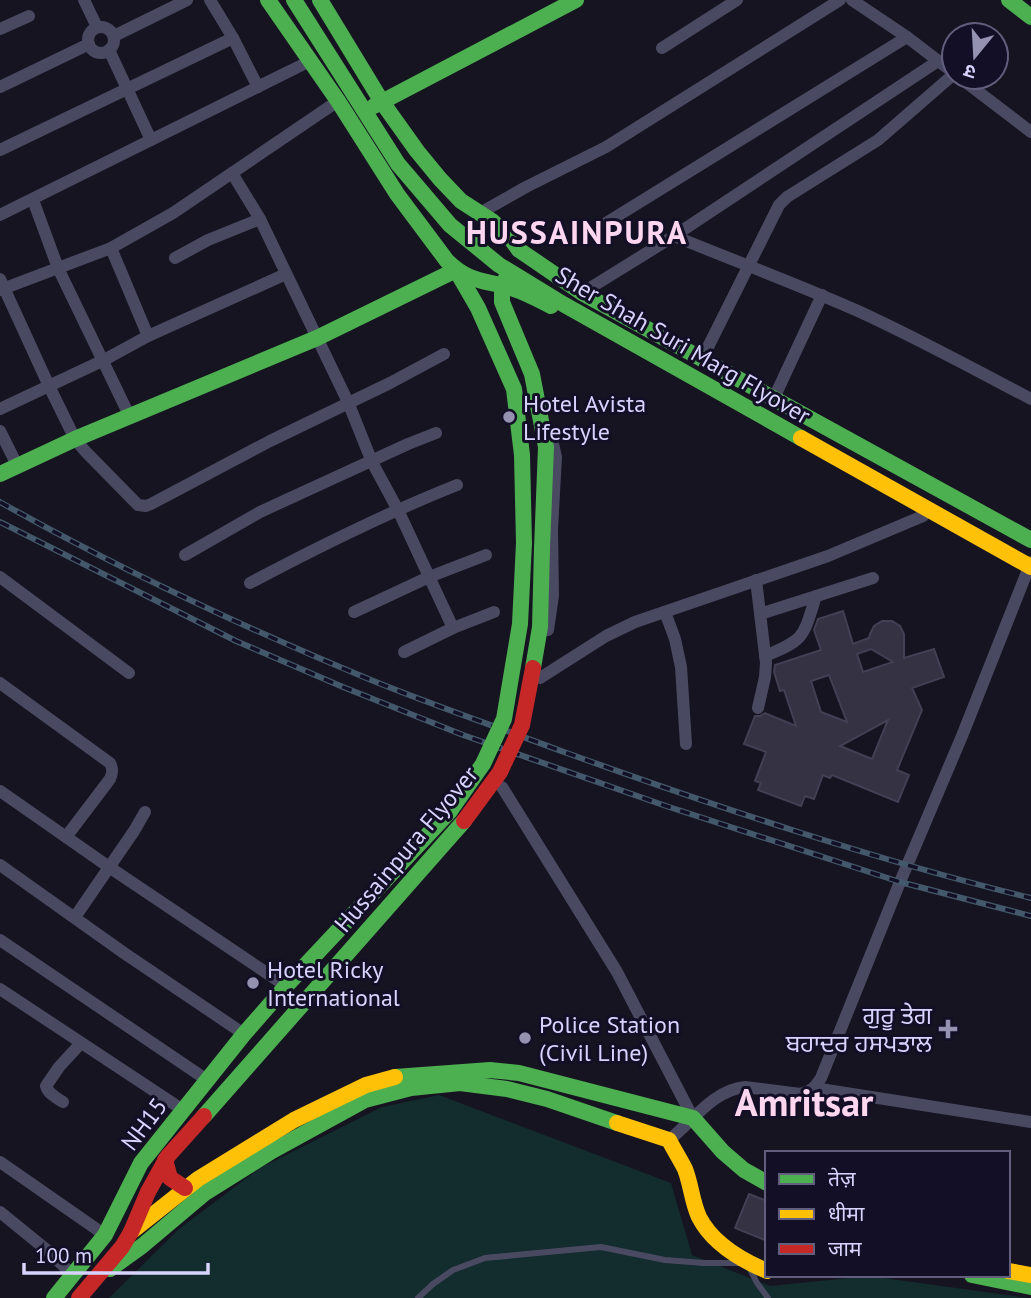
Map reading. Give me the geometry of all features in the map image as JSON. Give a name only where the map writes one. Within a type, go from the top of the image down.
[{"type":"main road","points":[[268,0],[338,101],[397,194],[456,270],[469,279],[500,282],[560,311],[923,516],[1030,570]]},
{"type":"main road","name":"Sher Shah Suri Marg Flyover","points":[[294,0],[398,164],[450,225],[499,265],[1030,570]]},
{"type":"main road","name":"Sher Shah Suri Marg Flyover","points":[[309,0],[409,159],[457,216],[506,256],[569,297],[1031,554]]},
{"type":"main road","points":[[320,0],[382,102],[417,151],[461,201],[509,236],[519,250],[582,293],[1031,540]]},
{"type":"main road","points":[[1009,0],[1031,17]]},
{"type":"main road","points":[[349,119],[569,2]]},
{"type":"main road","points":[[428,234],[428,216],[434,206],[445,199],[461,201]]},
{"type":"main road","points":[[519,250],[518,262],[500,282],[502,302],[519,341]]},
{"type":"main road","points":[[0,474],[75,439],[317,338],[456,270]]},
{"type":"main road","name":"Hussainpura Flyover","points":[[290,982],[450,811],[483,764],[504,719],[520,624],[524,543],[522,455],[513,389],[478,308],[456,270]]},
{"type":"main road","name":"Hussainpura Flyover","points":[[165,1160],[464,821],[500,772],[522,725],[540,627],[546,447],[532,374],[519,341]]},
{"type":"main road","name":"NH15","points":[[54,1298],[105,1235],[141,1163],[244,1034],[290,982]]},
{"type":"main road","points":[[131,1232],[185,1188],[294,1121],[366,1085],[399,1076],[490,1070],[519,1073],[693,1118],[723,1152],[744,1170],[765,1183]]},
{"type":"main road","points":[[94,1280],[142,1246],[205,1193],[272,1151],[365,1100],[411,1088],[460,1083],[507,1089],[547,1099],[669,1140],[685,1170],[699,1216],[709,1232],[748,1263],[765,1270]]},
{"type":"main road","points":[[165,1160],[167,1174],[171,1180],[185,1188]]},
{"type":"main road","name":"NH15","points":[[79,1298],[122,1247],[165,1160]]},
{"type":"main road","points":[[1010,1271],[1031,1275]]},
{"type":"main road","points":[[982,1277],[1031,1287]]},
{"type":"street","points":[[84,0],[97,27]]},
{"type":"street","points":[[114,36],[187,0]]},
{"type":"street","points":[[210,0],[258,87]]},
{"type":"street","points":[[662,48],[737,0]]},
{"type":"street","points":[[480,213],[606,147],[841,0]]},
{"type":"street","points":[[582,293],[674,236],[938,61],[852,0]]},
{"type":"street","points":[[0,29],[29,16]]},
{"type":"street","points":[[97,27],[110,30],[114,36],[114,43],[106,52],[99,53],[89,44],[89,37],[97,27]]},
{"type":"street","points":[[606,223],[907,37]]},
{"type":"street","points":[[0,150],[233,38]]},
{"type":"street","points":[[0,87],[89,44]]},
{"type":"street","points":[[109,50],[151,140]]},
{"type":"street","points":[[0,215],[310,61]]},
{"type":"street","points":[[702,359],[779,205],[878,140],[940,86]]},
{"type":"street","points":[[979,91],[1029,127]]},
{"type":"street","points":[[338,101],[173,214],[111,248],[2,286],[75,439],[138,505],[146,506],[444,355]]},
{"type":"street","points":[[232,173],[260,219],[348,402],[372,462],[398,510],[453,628]]},
{"type":"street","points":[[33,200],[58,268],[130,417]]},
{"type":"street","points":[[175,258],[208,240],[260,219]]},
{"type":"street","points":[[674,236],[861,312],[1031,398]]},
{"type":"street","points":[[111,248],[148,336]]},
{"type":"street","points":[[0,409],[148,336],[286,274]]},
{"type":"street","points":[[774,398],[822,295]]},
{"type":"street","points":[[519,341],[534,353],[556,457],[552,529],[553,596],[540,678],[607,636],[635,622],[828,555],[923,516]]},
{"type":"street","points":[[0,431],[17,464]]},
{"type":"street","points":[[185,555],[308,489],[436,433]]},
{"type":"street","points":[[250,583],[328,542],[457,485]]},
{"type":"street","points":[[354,612],[429,577],[486,555]]},
{"type":"street","points":[[669,1140],[719,1097],[736,1088],[800,1094],[814,1087],[827,1065],[1030,570]]},
{"type":"street","points":[[0,577],[128,673]]},
{"type":"street","points":[[760,614],[873,578]]},
{"type":"street","points":[[757,580],[765,656],[765,677],[758,708]]},
{"type":"street","points":[[765,656],[789,646],[801,636],[816,596]]},
{"type":"street","points":[[404,652],[494,612]]},
{"type":"street","points":[[666,612],[681,667],[686,744]]},
{"type":"street","points":[[0,683],[110,763],[113,772],[110,779],[66,837]]},
{"type":"street","points":[[502,788],[617,972],[693,1118]]},
{"type":"street","points":[[0,791],[109,867],[290,982]]},
{"type":"street","points":[[75,917],[145,812]]},
{"type":"street","points":[[0,865],[244,1034]]},
{"type":"street","points":[[0,940],[207,1080]]},
{"type":"street","points":[[0,989],[183,1110]]},
{"type":"street","points":[[63,1102],[47,1090],[47,1086],[59,1067],[81,1042]]},
{"type":"street","points":[[814,1087],[1031,1122]]},
{"type":"street","points":[[0,1162],[105,1235]]},
{"type":"street","points":[[0,1212],[73,1275]]},
{"type":"lane","points":[[418,1298],[453,1270],[485,1258],[601,1247],[665,1260],[748,1263],[757,1283],[768,1298]]},
{"type":"green space","points":[[439,1095],[671,1183],[692,1255],[770,1286],[876,1277],[1029,1298],[109,1298],[179,1229],[260,1168],[382,1107]]},
{"type":"building","points":[[843,611],[853,644],[869,638],[874,626],[882,621],[892,621],[900,626],[904,634],[904,658],[934,649],[944,677],[912,688],[922,710],[897,770],[909,775],[898,802],[832,775],[830,778],[823,775],[814,799],[805,796],[801,806],[758,790],[761,783],[755,781],[766,752],[744,744],[755,716],[765,713],[796,726],[784,690],[780,691],[774,672],[775,665],[821,650],[814,630],[818,619]],"holes":[[[871,649],[893,662],[863,672],[857,654]],[[829,675],[847,722],[821,712],[811,681]],[[888,720],[872,759],[840,746]]]},
{"type":"building","points":[[749,1194],[765,1200],[765,1240],[735,1228]]},
{"type":"railway","points":[[0,502],[183,597],[419,699],[737,812],[912,866],[1031,898]]},
{"type":"railway","points":[[0,522],[236,641],[463,735],[666,806],[900,882],[1031,916]]},
{"type":"traffic: fast","points":[[268,0],[338,101],[397,194],[447,261],[472,278],[519,291],[551,306]]},
{"type":"traffic: fast","points":[[294,0],[398,164],[450,225],[499,265],[563,304],[801,438]]},
{"type":"traffic: fast","points":[[320,0],[382,102],[417,151],[461,201],[492,221],[509,236],[519,250],[582,293],[1031,540]]},
{"type":"traffic: fast","points":[[374,106],[576,0]]},
{"type":"traffic: fast","points":[[1009,0],[1031,17]]},
{"type":"traffic: fast","points":[[0,474],[75,439],[317,338],[456,270]]},
{"type":"traffic: fast","points":[[456,270],[478,308],[514,389],[522,455],[524,543]]},
{"type":"traffic: fast","points":[[507,276],[502,286],[502,302],[532,374],[546,447],[542,548]]},
{"type":"traffic: fast","points":[[450,811],[483,764],[504,719],[520,624],[524,543]]},
{"type":"traffic: fast","points":[[533,668],[540,627],[542,548]]},
{"type":"traffic: fast","points":[[54,1298],[105,1235],[141,1163],[244,1034],[450,811]]},
{"type":"traffic: fast","points":[[204,1116],[464,821]]},
{"type":"traffic: fast","points":[[395,1077],[490,1070],[519,1073],[693,1118],[723,1152],[744,1170],[765,1182]]},
{"type":"traffic: fast","points":[[110,1269],[205,1193],[272,1151],[365,1100],[411,1088],[460,1083],[507,1089],[547,1099],[617,1123]]},
{"type":"traffic: fast","points":[[982,1277],[1031,1287]]},
{"type":"traffic: slow","points":[[801,438],[1031,567]]},
{"type":"traffic: slow","points":[[131,1232],[198,1179],[294,1120],[366,1085],[395,1077]]},
{"type":"traffic: slow","points":[[617,1123],[669,1140],[685,1169],[699,1217],[711,1235],[728,1250],[765,1270]]},
{"type":"traffic: slow","points":[[1010,1271],[1031,1275]]},
{"type":"traffic: jam","points":[[464,821],[500,772],[522,725],[533,668]]},
{"type":"traffic: jam","points":[[79,1298],[122,1247],[168,1156],[204,1116]]},
{"type":"traffic: jam","points":[[165,1160],[170,1178],[185,1188]]},
{"type":"place","name":"Hotel Avista Lifestyle","points":[[509,417]]},
{"type":"place","name":"Hotel Ricky International","points":[[253,983]]},
{"type":"place","name":"ਗੁਰੂ ਤੇਗ ਬਹਾਦਰ ਹਸਪਤਾਲ","points":[[948,1029]]},
{"type":"place","name":"Police Station (Civil Line)","points":[[525,1038]]},
{"type":"district","name":"HUSSAINPURA","points":[[577,232]]},
{"type":"district","name":"Amritsar","points":[[804,1101]]}]
